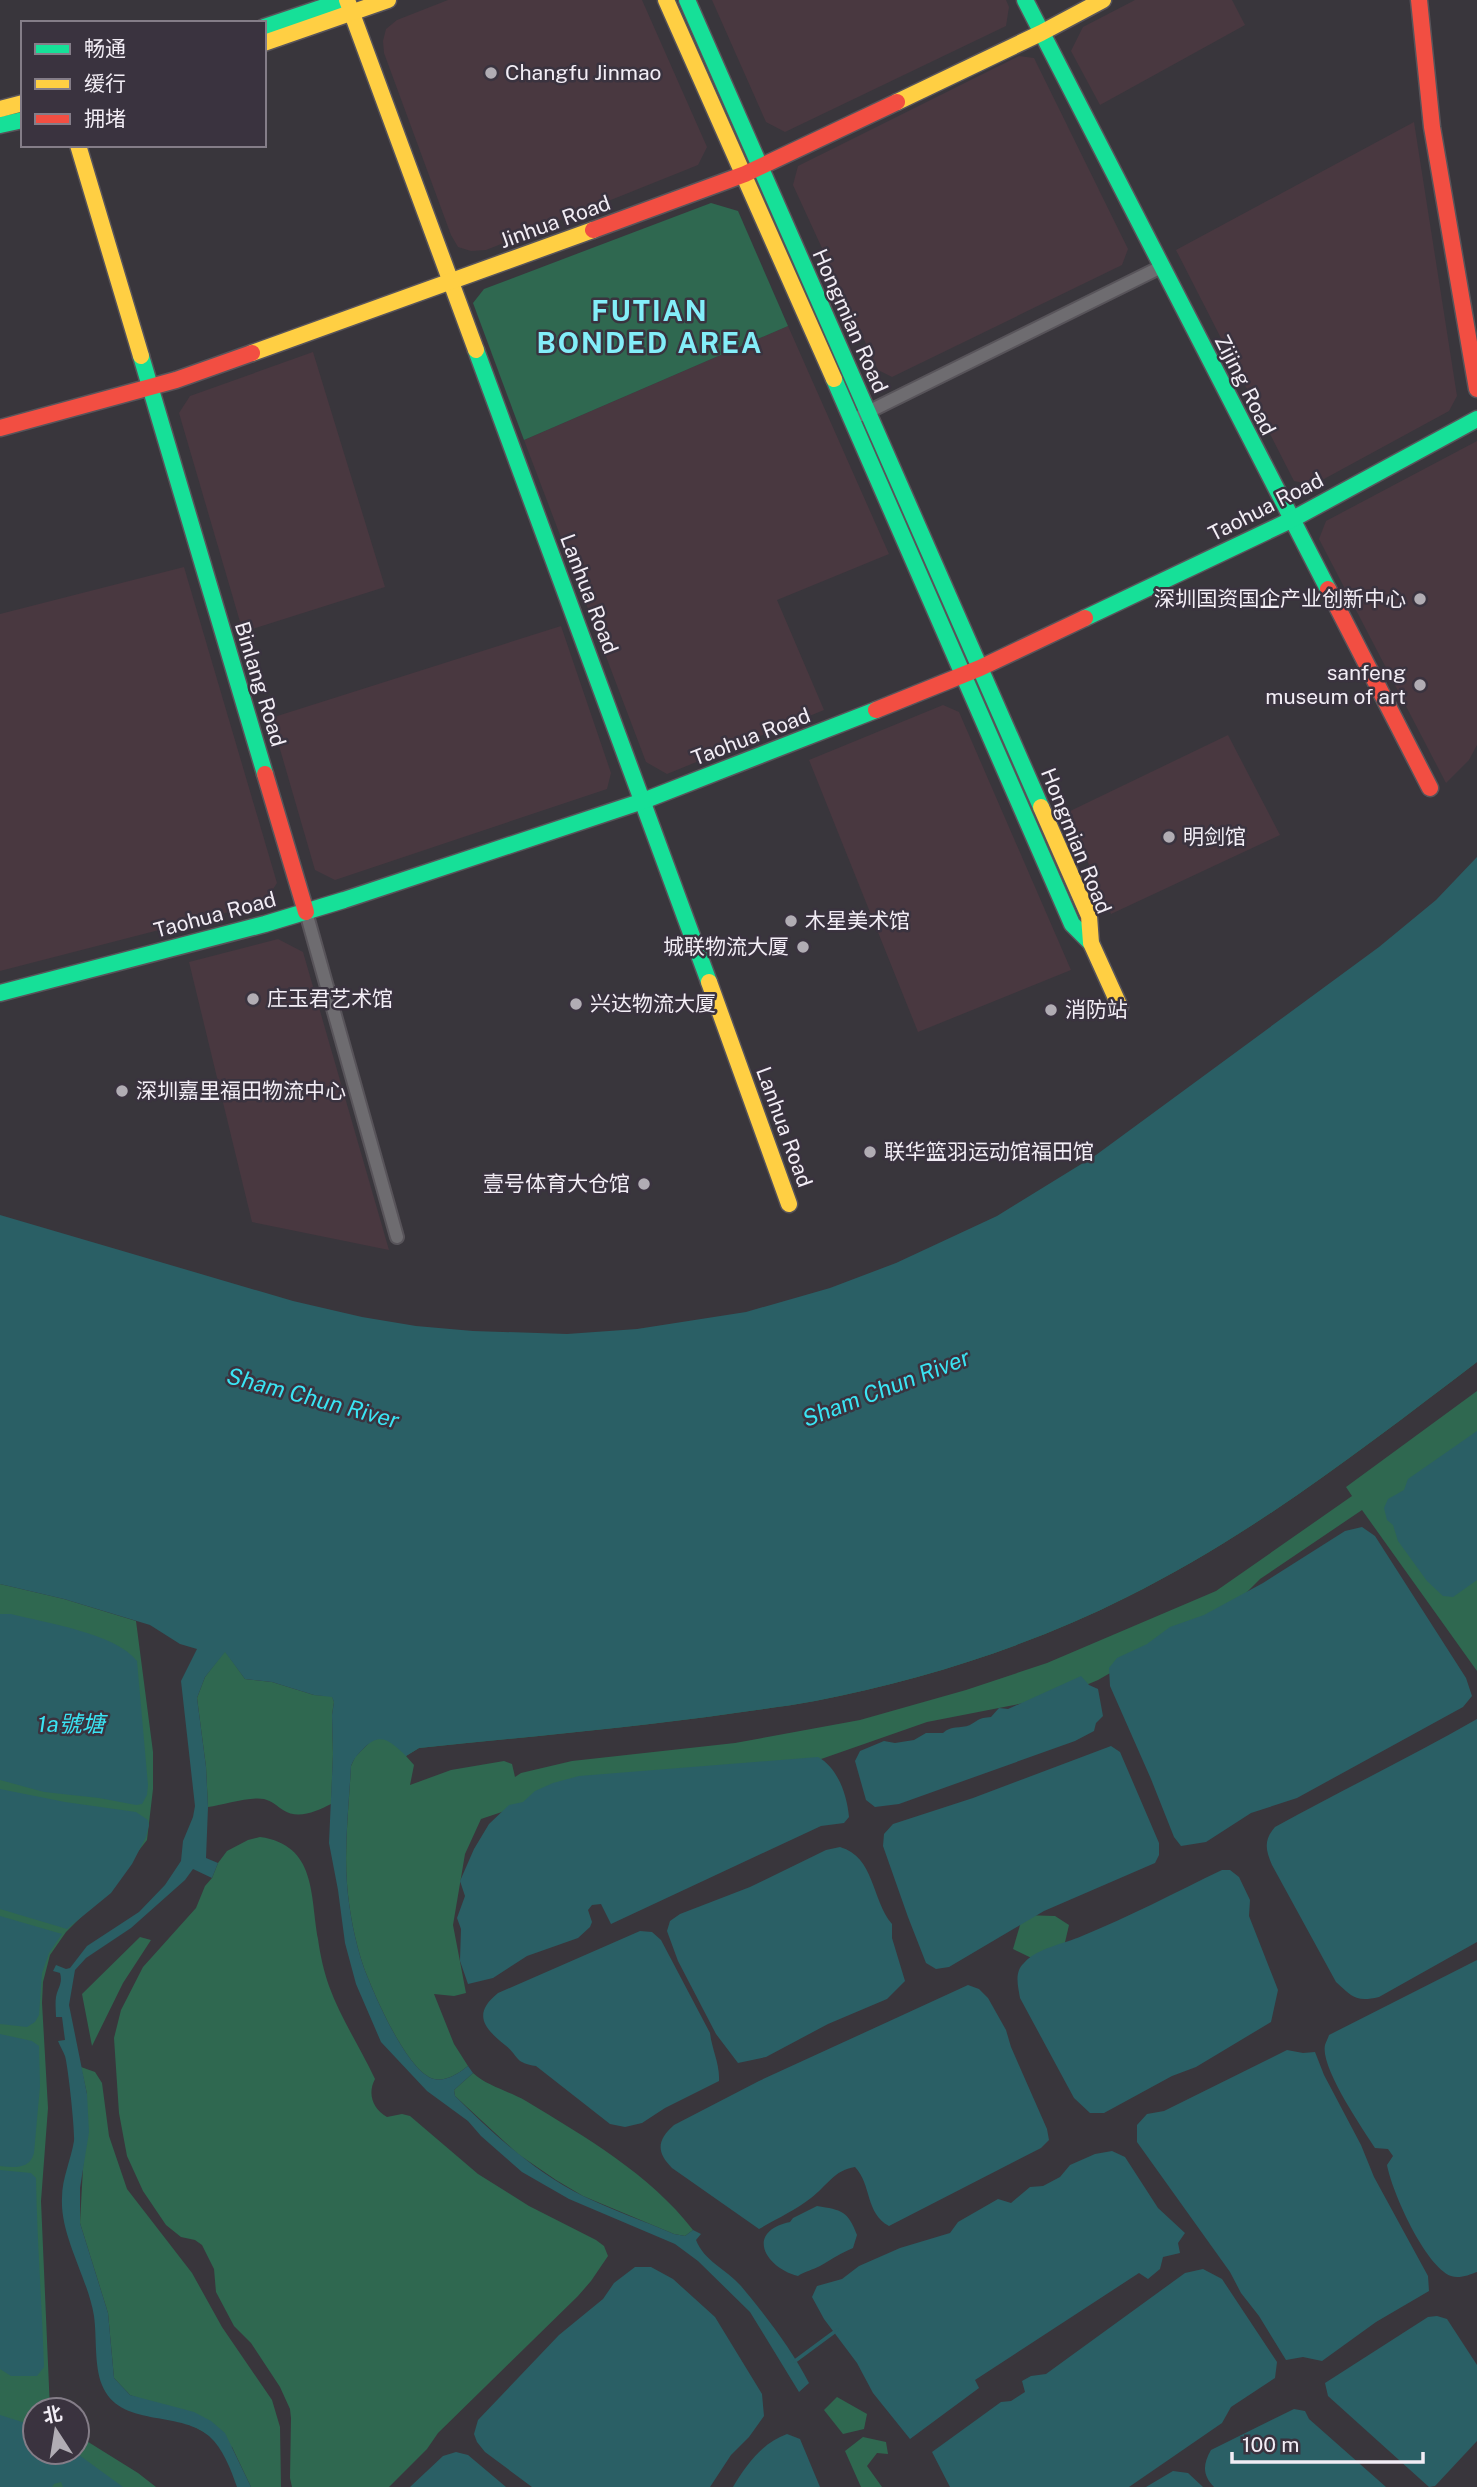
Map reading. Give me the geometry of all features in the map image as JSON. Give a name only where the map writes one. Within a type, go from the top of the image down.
[{"type":"main road","points":[[266,26],[348,4],[388,0]]},
{"type":"main road","name":"Hongmian Road","points":[[666,0],[868,412],[1089,916],[1091,943]]},
{"type":"main road","name":"Hongmian Road","points":[[687,0],[752,171],[852,419],[1072,924],[1091,943]]},
{"type":"main road","name":"Zijing Road","points":[[1025,0],[1430,788]]},
{"type":"main road","name":"Jinhua Road","points":[[0,428],[150,388],[451,284],[752,171],[1041,33],[1103,0]]},
{"type":"main road","points":[[1419,0],[1432,127],[1477,389]]},
{"type":"main road","points":[[266,42],[348,4]]},
{"type":"main road","name":"Lanhua Road","points":[[348,4],[789,1204]]},
{"type":"main road","points":[[0,109],[21,104]]},
{"type":"main road","points":[[0,125],[21,120]]},
{"type":"main road","name":"Binlang Road","points":[[79,147],[306,912]]},
{"type":"main road","name":"Taohua Road","points":[[0,993],[306,912],[643,801],[980,668],[1291,520],[1477,419]]},
{"type":"main road","points":[[1091,943],[1119,1007]]},
{"type":"street","points":[[852,419],[1161,267]]},
{"type":"street","name":"Binlang Road","points":[[306,912],[397,1237]]},
{"type":"shaded area","name":"Changfu Jinmao","points":[[448,0],[642,0],[707,147],[698,165],[486,250],[471,251],[458,247],[451,235],[384,53],[383,41],[386,29],[397,20]]},
{"type":"shaded area","points":[[712,0],[1006,0],[1009,7],[1006,26],[785,132],[766,122]]},
{"type":"shaded area","points":[[1135,0],[1232,0],[1245,25],[1100,105],[1071,51],[1083,27]]},
{"type":"shaded area","points":[[1019,56],[1034,58],[1128,249],[1122,265],[892,377],[878,370],[793,185],[798,166]]},
{"type":"shaded area","points":[[1414,122],[1457,396],[1449,411],[1313,485],[1294,481],[1176,250]]},
{"type":"shaded area","points":[[788,326],[889,554],[777,600],[824,710],[667,774],[646,762],[524,440]]},
{"type":"shaded area","points":[[313,352],[385,587],[243,632],[179,413],[190,396]]},
{"type":"shaded area","name":"深圳国资国企产业创新中心","points":[[1477,441],[1477,745],[1469,760],[1446,783],[1319,539],[1326,521]]},
{"type":"shaded area","points":[[184,567],[277,883],[264,903],[0,971],[0,614]]},
{"type":"shaded area","points":[[561,626],[611,773],[607,789],[335,880],[315,870],[271,718]]},
{"type":"shaded area","points":[[943,705],[959,712],[1071,970],[918,1032],[809,760]]},
{"type":"shaded area","points":[[1228,735],[1280,835],[1111,914],[1066,813]]},
{"type":"shaded area","points":[[278,939],[303,952],[389,1250],[252,1222],[189,962]]},
{"type":"green space","points":[[711,203],[738,211],[788,326],[524,440],[473,303],[484,289]]},
{"type":"green space","points":[[1477,1362],[1308,1488],[1220,1546],[1090,1615],[1014,1646],[895,1683],[805,1703],[656,1723],[419,1748],[406,1756],[414,1765],[410,1785],[451,1770],[504,1761],[512,1764],[515,1777],[521,1773],[572,1761],[735,1743],[860,1720],[966,1690],[1047,1663],[1216,1591],[1352,1496],[1346,1487],[1477,1391],[1477,1671],[1362,1510],[1260,1579],[1224,1615],[1098,1680],[1060,1696],[927,1722],[804,1765],[541,1799],[481,1819],[465,1854],[453,1925],[466,1993],[454,1996],[434,1994],[454,2044],[468,2066],[448,2078],[434,2079],[413,2062],[403,2048],[383,2013],[364,1968],[355,1937],[348,1894],[346,1840],[351,1766],[355,1757],[371,1741]]},
{"type":"green space","points":[[0,1584],[64,1599],[136,1621],[153,1752],[153,1789],[147,1840],[108,1890],[66,1932],[50,1955],[43,1982],[48,2108],[41,2201],[49,2396],[21,2396],[21,2466],[91,2466],[91,2444],[156,2487],[0,2487]]},
{"type":"green space","points":[[225,1651],[245,1679],[272,1682],[314,1695],[332,1696],[331,1804],[314,1812],[301,1814],[289,1813],[270,1801],[258,1798],[208,1807],[197,1698],[205,1677]]},
{"type":"green space","points":[[260,1837],[279,1842],[292,1850],[301,1861],[311,1890],[327,1981],[375,2079],[372,2096],[378,2110],[387,2117],[402,2114],[410,2116],[478,2174],[529,2206],[596,2240],[604,2246],[608,2256],[578,2296],[438,2433],[427,2449],[389,2487],[292,2487],[290,2409],[280,2387],[251,2343],[234,2326],[216,2292],[214,2269],[202,2245],[195,2240],[181,2237],[166,2225],[143,2191],[127,2156],[119,2113],[114,2038],[121,2010],[143,1967],[196,1908],[205,1886],[227,1851]]},
{"type":"green space","points":[[1023,1915],[1055,1916],[1069,1925],[1063,1951],[1044,1964],[1013,1949]]},
{"type":"green space","points":[[140,1937],[151,1940],[123,1983],[92,2046],[82,1994]]},
{"type":"green space","points":[[81,2067],[95,2072],[102,2083],[109,2136],[127,2189],[192,2273],[222,2327],[272,2400],[280,2427],[281,2487],[251,2487],[232,2447],[130,2395],[114,2378],[108,2313],[80,2223],[87,2094]]},
{"type":"green space","points":[[473,2073],[526,2101],[616,2158],[657,2191],[693,2230],[685,2236],[674,2234],[583,2196],[518,2154],[455,2096],[454,2090]]},
{"type":"green space","points":[[837,2397],[867,2414],[864,2429],[843,2434],[824,2410]]},
{"type":"green space","points":[[863,2437],[886,2442],[888,2454],[877,2453],[867,2466],[882,2487],[861,2487],[845,2451]]},
{"type":"water","name":"Sham Chun River","points":[[1477,857],[1477,1362],[1308,1488],[1220,1546],[1090,1615],[975,1660],[855,1693],[735,1713],[419,1748],[406,1756],[391,1743],[381,1739],[370,1743],[352,1763],[346,1870],[353,1926],[364,1968],[375,1995],[393,2031],[413,2062],[424,2073],[439,2080],[468,2066],[473,2073],[454,2090],[455,2096],[515,2151],[548,2176],[594,2201],[674,2234],[685,2236],[693,2230],[701,2234],[696,2240],[704,2254],[735,2280],[750,2297],[786,2345],[809,2383],[799,2392],[750,2312],[698,2261],[675,2244],[569,2199],[522,2172],[468,2121],[427,2091],[381,2042],[356,1984],[345,1943],[329,1843],[333,1754],[332,1697],[314,1695],[272,1682],[245,1679],[225,1652],[205,1677],[197,1698],[206,1767],[206,1858],[218,1863],[212,1878],[193,1869],[185,1880],[131,1928],[86,1958],[75,1970],[69,2005],[87,2094],[89,2132],[80,2188],[80,2223],[108,2313],[114,2378],[130,2395],[194,2412],[211,2421],[225,2433],[251,2487],[237,2487],[229,2467],[209,2436],[182,2423],[135,2413],[110,2398],[102,2385],[98,2369],[91,2302],[65,2227],[63,2183],[74,2135],[65,2056],[58,2041],[65,2040],[62,2017],[56,2017],[56,1997],[61,1976],[53,1971],[56,1965],[70,1968],[87,1946],[139,1912],[165,1885],[181,1861],[183,1841],[195,1806],[181,1681],[197,1649],[180,1644],[150,1625],[64,1599],[0,1584],[0,1215],[293,1301],[416,1326],[567,1334],[637,1329],[746,1312],[830,1288],[896,1263],[997,1216],[1096,1155],[1379,947],[1436,900]]},
{"type":"water","points":[[1477,1431],[1477,1580],[1453,1597],[1443,1596],[1427,1581],[1398,1541],[1384,1508],[1388,1499],[1404,1490],[1408,1479]]},
{"type":"water","points":[[1362,1527],[1375,1536],[1466,1678],[1472,1696],[1463,1707],[1297,1798],[1251,1813],[1206,1842],[1181,1846],[1174,1837],[1110,1686],[1109,1668],[1117,1658],[1147,1644],[1170,1627],[1204,1615],[1263,1583],[1345,1531]]},
{"type":"water","name":"1a號塘","points":[[0,1614],[60,1625],[97,1636],[127,1651],[137,1661],[148,1785],[142,1804],[44,1792],[0,1780]]},
{"type":"water","points":[[1081,1676],[1089,1685],[1098,1689],[1103,1716],[1096,1723],[1094,1731],[1075,1741],[899,1804],[875,1807],[866,1800],[855,1761],[860,1751],[884,1741],[895,1743],[914,1740],[926,1733],[943,1733],[949,1729],[970,1725],[991,1717],[999,1708],[1008,1709]]},
{"type":"water","points":[[1477,1719],[1477,1942],[1379,1997],[1356,1997],[1336,1982],[1272,1865],[1267,1849],[1269,1836],[1275,1827]]},
{"type":"water","points":[[1111,1746],[1120,1752],[1159,1843],[1159,1855],[1155,1863],[1044,1911],[949,1967],[936,1969],[926,1963],[883,1846],[884,1834],[893,1824],[973,1798]]},
{"type":"water","points":[[818,1757],[831,1768],[844,1791],[849,1817],[844,1823],[821,1826],[611,1924],[601,1904],[592,1905],[588,1910],[592,1922],[590,1927],[578,1938],[527,1956],[493,1978],[468,1984],[460,1961],[461,1929],[457,1918],[465,1896],[460,1881],[489,1824],[509,1805],[523,1802],[535,1791],[553,1783],[579,1776]]},
{"type":"water","name":"1a號塘","points":[[0,1789],[136,1812],[148,1820],[146,1837],[132,1864],[111,1893],[67,1929],[0,1909]]},
{"type":"water","points":[[840,1847],[851,1852],[866,1869],[892,1924],[892,1938],[905,1981],[887,1999],[828,2024],[766,2057],[738,2063],[716,2034],[678,1961],[667,1931],[670,1921],[680,1914],[750,1887],[826,1850]]},
{"type":"water","points":[[1222,1870],[1230,1870],[1239,1877],[1250,1900],[1249,1916],[1278,1990],[1271,2022],[1196,2067],[1172,2076],[1104,2113],[1090,2113],[1074,2098],[1020,1998],[1018,1979],[1021,1967],[1029,1958],[1043,1950],[1117,1921]]},
{"type":"water","points":[[0,1916],[62,1934],[49,1953],[42,1973],[39,2015],[35,2022],[27,2027],[0,2024]]},
{"type":"water","points":[[640,1931],[652,1932],[661,1940],[710,2033],[719,2081],[665,2108],[642,2123],[625,2127],[610,2124],[536,2066],[520,2061],[491,2033],[483,2014],[498,1993]]},
{"type":"water","points":[[1477,1960],[1477,2272],[1457,2277],[1441,2269],[1411,2227],[1390,2177],[1387,2165],[1393,2156],[1388,2149],[1375,2148],[1352,2112],[1329,2068],[1325,2045],[1329,2035]]},
{"type":"water","points":[[968,1985],[979,1989],[988,1998],[1006,2030],[1047,2129],[1049,2140],[1041,2148],[889,2226],[876,2214],[855,2167],[842,2171],[805,2202],[759,2229],[672,2168],[663,2157],[662,2141],[674,2125],[759,2081]]},
{"type":"water","points":[[0,2034],[32,2041],[39,2046],[40,2086],[34,2153],[29,2162],[16,2167],[0,2166]]},
{"type":"water","points":[[1287,2050],[1315,2052],[1374,2177],[1428,2276],[1429,2291],[1376,2322],[1322,2361],[1303,2357],[1286,2360],[1230,2272],[1137,2142],[1137,2125],[1147,2114],[1164,2111]]},
{"type":"water","points":[[1112,2151],[1125,2157],[1158,2208],[1185,2233],[1178,2243],[1180,2253],[1163,2257],[1160,2269],[1148,2279],[1139,2273],[975,2380],[979,2388],[910,2439],[873,2393],[857,2363],[824,2319],[812,2297],[817,2286],[842,2279],[859,2266],[900,2248],[950,2233],[958,2222],[998,2199],[1011,2203],[1030,2187],[1043,2186],[1060,2177],[1070,2165],[1095,2154]]},
{"type":"water","points":[[0,2170],[31,2173],[36,2178],[44,2367],[37,2376],[11,2376],[0,2369]]},
{"type":"water","points":[[817,2206],[843,2213],[857,2235],[853,2248],[798,2276],[777,2266],[769,2258],[764,2241],[767,2234],[776,2227]]},
{"type":"water","points":[[635,2267],[651,2267],[673,2279],[715,2317],[762,2394],[764,2416],[749,2437],[731,2455],[710,2487],[532,2487],[485,2452],[474,2434],[478,2420],[559,2335],[603,2299],[614,2283]]},
{"type":"water","points":[[1203,2269],[1222,2279],[1277,2362],[1275,2378],[1231,2407],[1222,2423],[1129,2487],[950,2487],[932,2452],[1001,2402],[1011,2401],[1025,2392],[1022,2381],[1031,2376],[1046,2374],[1185,2273]]},
{"type":"water","points":[[1428,2317],[1447,2319],[1477,2365],[1477,2441],[1435,2486],[1429,2487],[1328,2396],[1325,2383]]},
{"type":"water","points":[[1294,2409],[1305,2411],[1309,2419],[1386,2487],[1214,2487],[1207,2478],[1205,2469],[1211,2450]]},
{"type":"water","points":[[0,2415],[21,2422],[21,2466],[91,2466],[91,2464],[123,2487],[63,2487],[61,2482],[52,2487],[0,2487]]},
{"type":"water","points":[[787,2434],[800,2439],[820,2487],[733,2487],[756,2456],[770,2443]]},
{"type":"water","points":[[456,2452],[468,2455],[506,2487],[410,2487],[443,2456]]},
{"type":"water","points":[[1173,2471],[1188,2473],[1203,2487],[1146,2487]]},
{"type":"waterway","points":[[795,2361],[837,2330]]},
{"type":"traffic: fast","points":[[266,26],[345,0]]},
{"type":"traffic: fast","points":[[687,0],[1041,807]]},
{"type":"traffic: fast","points":[[1025,0],[1328,589]]},
{"type":"traffic: fast","points":[[0,125],[21,120]]},
{"type":"traffic: fast","points":[[476,350],[709,982]]},
{"type":"traffic: fast","points":[[141,356],[265,774]]},
{"type":"traffic: fast","points":[[834,379],[1072,924],[1091,943]]},
{"type":"traffic: fast","points":[[1085,618],[1291,520],[1477,419]]},
{"type":"traffic: fast","points":[[0,993],[265,924],[344,900],[643,801],[876,710]]},
{"type":"traffic: slow","points":[[347,0],[476,350]]},
{"type":"traffic: slow","points":[[266,42],[388,0]]},
{"type":"traffic: slow","points":[[666,0],[834,379]]},
{"type":"traffic: slow","points":[[897,102],[1103,0]]},
{"type":"traffic: slow","points":[[0,109],[21,104]]},
{"type":"traffic: slow","points":[[79,147],[141,356]]},
{"type":"traffic: slow","points":[[252,353],[593,230]]},
{"type":"traffic: slow","points":[[1041,807],[1089,916],[1091,943],[1120,1007]]},
{"type":"traffic: slow","points":[[709,982],[789,1204]]},
{"type":"traffic: jam","points":[[1419,0],[1432,127],[1477,389]]},
{"type":"traffic: jam","points":[[593,230],[745,174],[897,102]]},
{"type":"traffic: jam","points":[[0,428],[176,380],[252,353]]},
{"type":"traffic: jam","points":[[1328,589],[1430,788]]},
{"type":"traffic: jam","points":[[876,710],[980,668],[1085,618]]},
{"type":"traffic: jam","points":[[265,774],[306,912]]},
{"type":"place","name":"Changfu Jinmao","points":[[491,73]]},
{"type":"place","name":"深圳国资国企产业创新中心","points":[[1420,599]]},
{"type":"place","name":"sanfeng museum of art","points":[[1420,685]]},
{"type":"place","name":"明剑馆","points":[[1169,837]]},
{"type":"place","name":"木星美术馆","points":[[791,921]]},
{"type":"place","name":"城联物流大厦","points":[[803,947]]},
{"type":"place","name":"庄玉君艺术馆","points":[[253,999]]},
{"type":"place","name":"兴达物流大厦","points":[[576,1004]]},
{"type":"place","name":"消防站","points":[[1051,1010]]},
{"type":"place","name":"深圳嘉里福田物流中心","points":[[122,1091]]},
{"type":"place","name":"联华篮羽运动馆福田馆","points":[[870,1152]]},
{"type":"place","name":"壹号体育大仓馆","points":[[644,1184]]},
{"type":"district","name":"FUTIAN BONDED AREA","points":[[650,327]]}]
